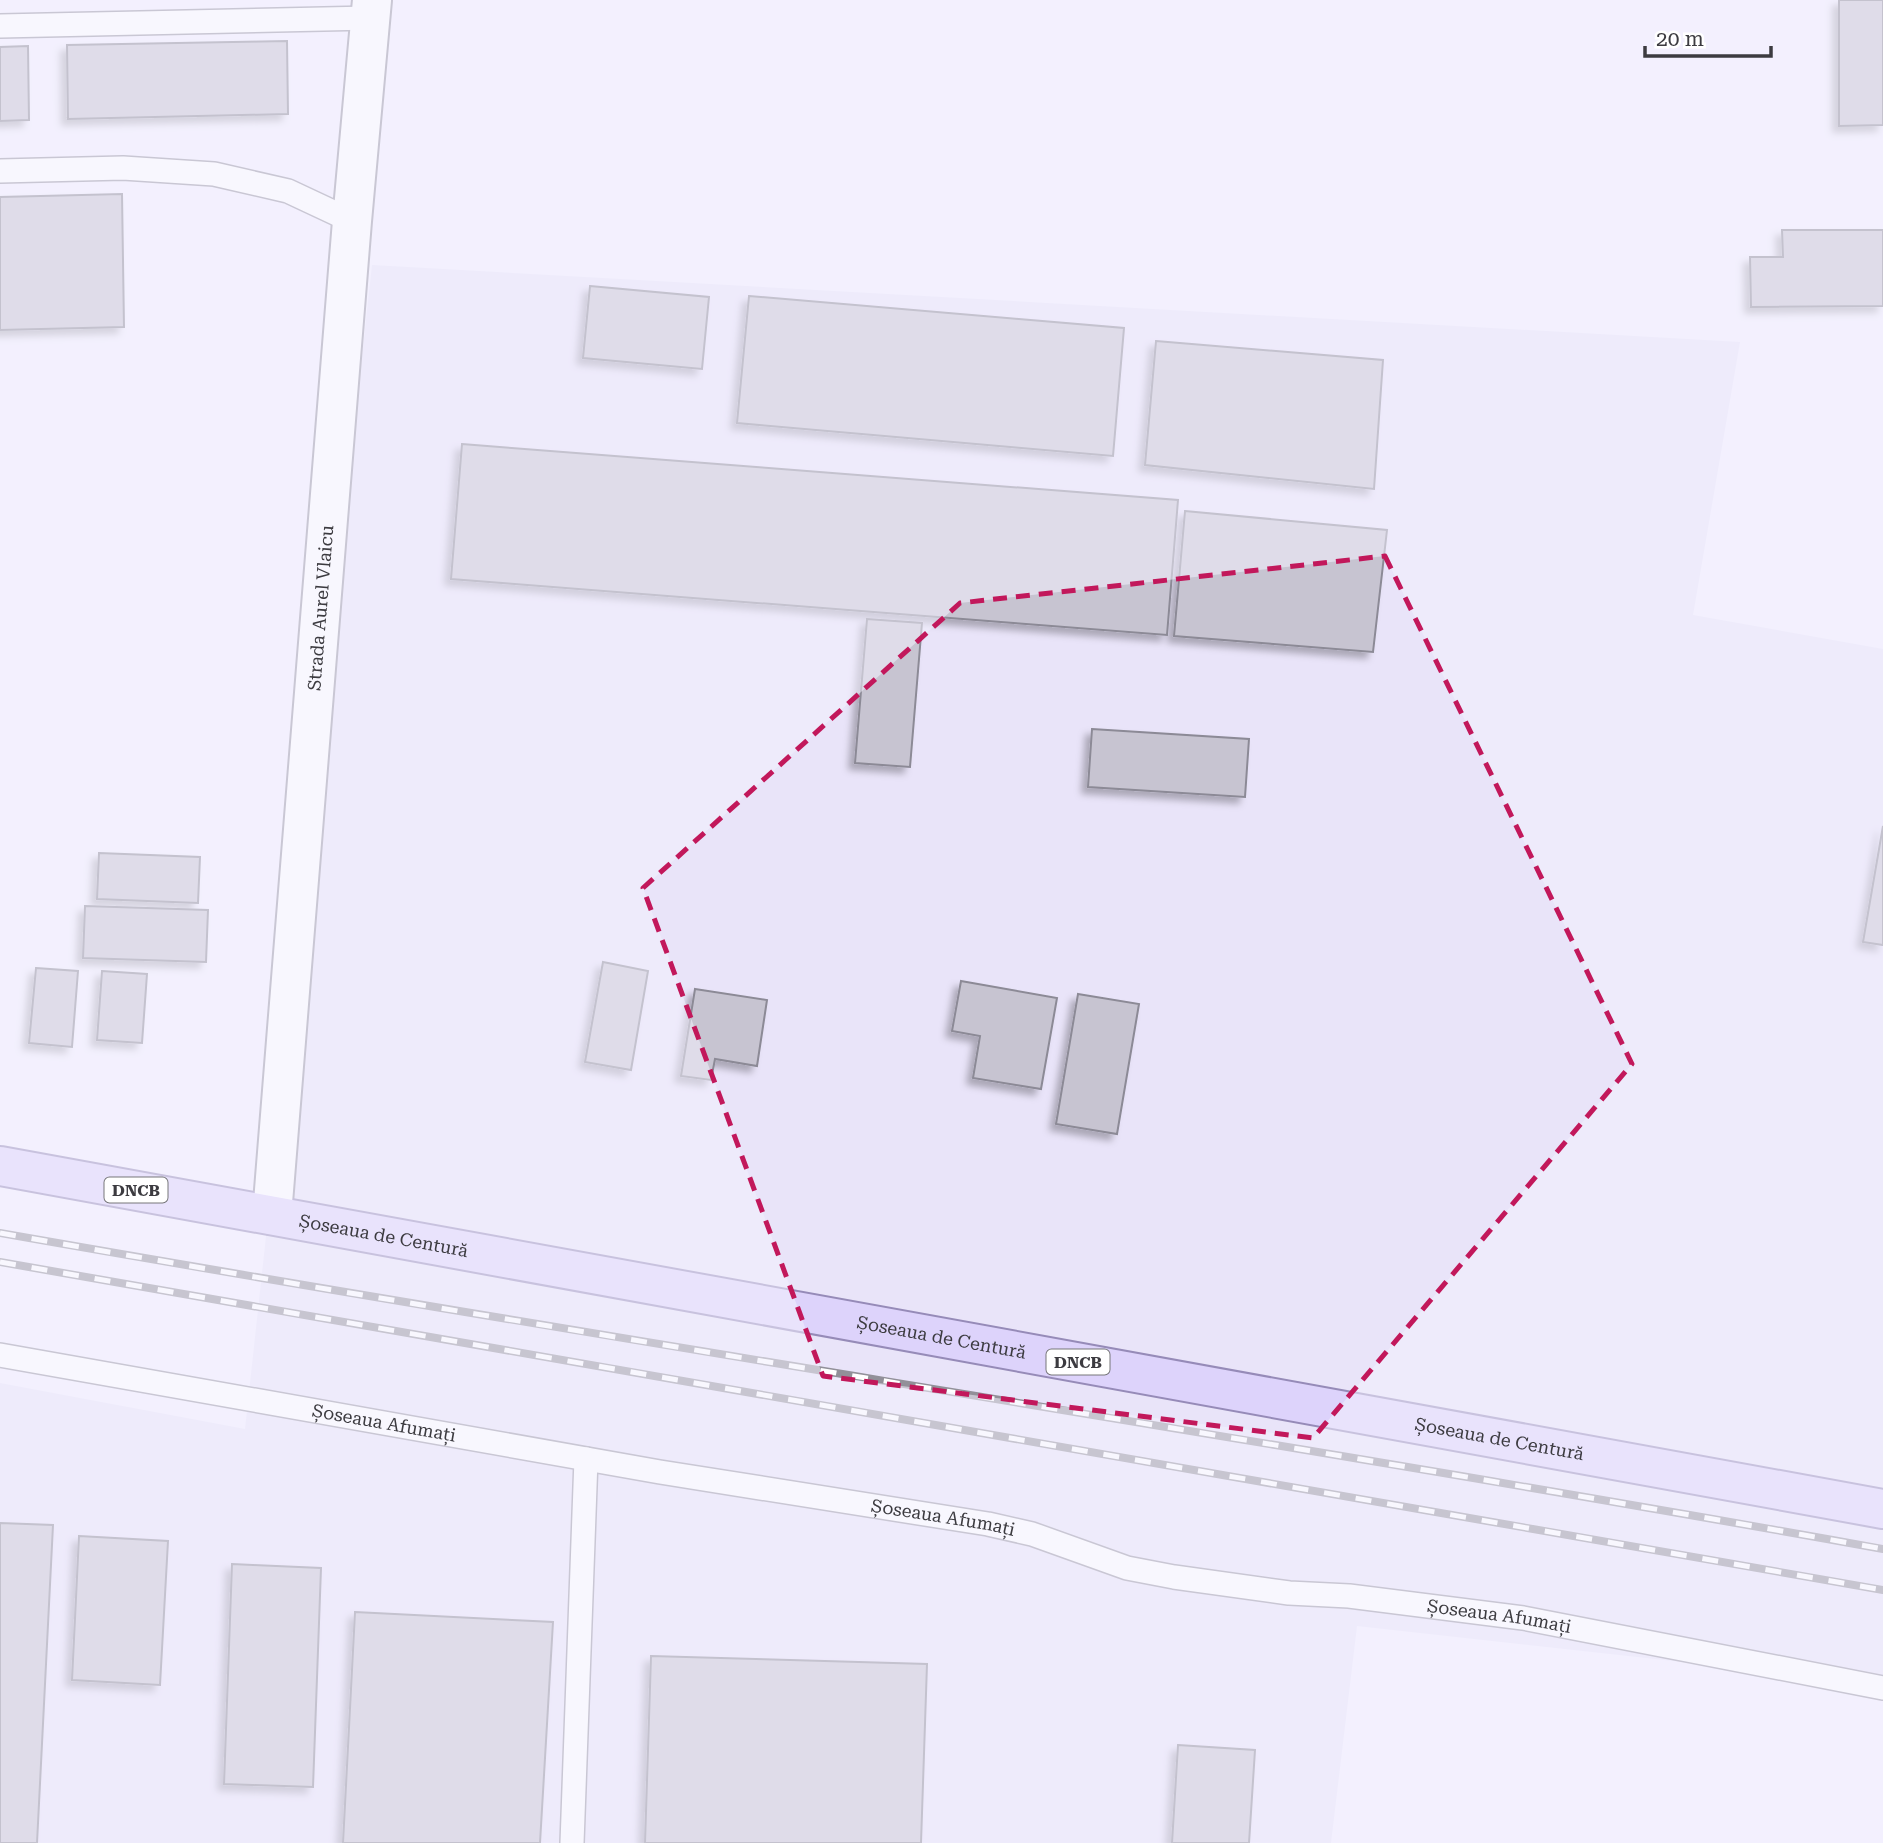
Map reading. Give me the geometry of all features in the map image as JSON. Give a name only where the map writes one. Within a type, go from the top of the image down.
[{"type":"main road","name":"Șoseaua de Centură","points":[[0,1166],[1883,1509]]},
{"type":"street","name":"Strada Aurel Vlaicu","points":[[272,1215],[371,9]]},
{"type":"lane","points":[[0,26],[371,9]]},
{"type":"lane","points":[[0,171],[123,168],[214,174],[288,191],[352,221]]},
{"type":"lane","name":"Șoseaua Afumați","points":[[0,1355],[586,1459],[988,1524],[1032,1534],[1127,1568],[1174,1577],[1289,1593],[1349,1596],[1523,1618],[1883,1688]]},
{"type":"lane","points":[[572,1843],[586,1459]]},
{"type":"highlighted area","points":[[1385,556],[1632,1064],[1313,1438],[823,1376],[643,888],[960,603]]},
{"type":"shaded area","points":[[372,265],[1740,342],[1693,615],[1883,649],[1883,1684],[1357,1626],[1331,1843],[0,1843],[0,1383],[245,1429]]},
{"type":"building","points":[[1839,0],[1883,0],[1883,125],[1839,126]]},
{"type":"building","points":[[287,41],[288,114],[68,119],[67,45]]},
{"type":"building","points":[[28,46],[29,120],[0,121],[0,47]]},
{"type":"building","points":[[122,194],[124,327],[0,330],[0,197]]},
{"type":"building","points":[[1782,230],[1883,230],[1883,306],[1751,307],[1750,257],[1783,257]]},
{"type":"building","points":[[590,286],[709,297],[702,369],[583,358]]},
{"type":"building","points":[[749,296],[1124,328],[1113,456],[737,423]]},
{"type":"building","points":[[1156,341],[1383,360],[1374,489],[1145,465]]},
{"type":"building","points":[[462,444],[1178,500],[1167,635],[451,579]]},
{"type":"building","points":[[1185,511],[1387,530],[1373,652],[1174,636]]},
{"type":"building","points":[[867,619],[922,623],[910,767],[855,763]]},
{"type":"building","points":[[1092,729],[1249,739],[1245,797],[1088,787]]},
{"type":"building","points":[[1883,826],[1883,945],[1863,942]]},
{"type":"building","points":[[99,853],[200,857],[198,903],[97,899]]},
{"type":"building","points":[[85,906],[208,910],[206,962],[83,958]]},
{"type":"building","points":[[603,962],[648,971],[631,1070],[585,1062]]},
{"type":"building","points":[[36,968],[78,971],[72,1047],[29,1043]]},
{"type":"building","points":[[102,971],[147,974],[142,1043],[97,1040]]},
{"type":"building","points":[[961,981],[1057,998],[1041,1089],[973,1078],[980,1036],[952,1031]]},
{"type":"building","points":[[695,989],[767,1000],[757,1066],[715,1059],[711,1080],[681,1076]]},
{"type":"building","points":[[1078,994],[1139,1004],[1117,1134],[1056,1124]]},
{"type":"building","points":[[0,1523],[53,1525],[37,1843],[0,1843]]},
{"type":"building","points":[[79,1536],[168,1541],[160,1685],[72,1680]]},
{"type":"building","points":[[232,1564],[321,1568],[313,1787],[224,1784]]},
{"type":"building","points":[[355,1612],[553,1622],[540,1843],[343,1843]]},
{"type":"building","points":[[651,1656],[927,1664],[921,1843],[645,1843]]},
{"type":"building","points":[[1178,1745],[1255,1750],[1249,1843],[1172,1843]]},
{"type":"railway","points":[[0,1233],[1883,1549]]},
{"type":"railway","points":[[0,1262],[1883,1590]]}]
